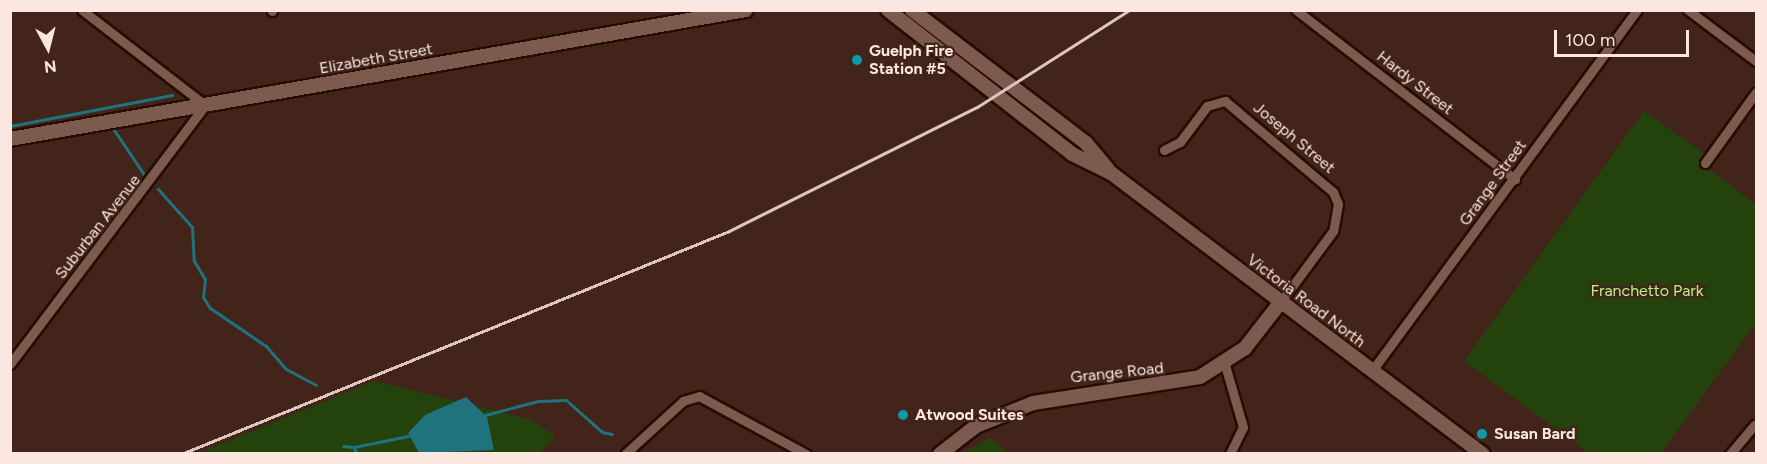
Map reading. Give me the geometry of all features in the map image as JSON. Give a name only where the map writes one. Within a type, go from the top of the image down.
[{"type":"main road","name":"Elizabeth Street","points":[[10,139],[746,10]]},
{"type":"main road","name":"Victoria Road North","points":[[888,10],[1072,154],[1111,173],[1371,372],[1483,453]]},
{"type":"main road","name":"Victoria Road North","points":[[914,11],[1086,143],[1111,173]]},
{"type":"main road","name":"Grange Road","points":[[940,453],[976,426],[1032,403],[1175,383],[1225,365],[1280,303]]},
{"type":"street","points":[[82,10],[205,105]]},
{"type":"street","name":"Hardy Street","points":[[1296,10],[1515,179]]},
{"type":"street","name":"Grange Street","points":[[1371,372],[1637,10]]},
{"type":"street","points":[[1689,10],[1756,61]]},
{"type":"street","points":[[1706,163],[1756,92]]},
{"type":"street","name":"Joseph Street","points":[[1164,150],[1180,141],[1207,106],[1225,101],[1333,192],[1338,204],[1333,231],[1280,303]]},
{"type":"street","name":"Suburban Avenue","points":[[10,364],[205,105]]},
{"type":"street","points":[[1225,365],[1243,427],[1230,453]]},
{"type":"street","points":[[625,453],[683,401],[699,396],[806,453]]},
{"type":"street","points":[[1730,453],[1754,425]]},
{"type":"green space","name":"Franchetto Park","points":[[1644,111],[1714,160],[1708,168],[1756,205],[1756,323],[1661,453],[1589,453],[1464,361]]},
{"type":"green space","points":[[374,381],[532,420],[556,437],[538,454],[197,454]]},
{"type":"green space","points":[[989,438],[1009,453],[964,453],[967,451]]},
{"type":"water","points":[[466,397],[487,417],[494,450],[419,453],[408,433],[425,415]]},
{"type":"waterway","points":[[10,126],[172,95]]},
{"type":"waterway","points":[[114,130],[145,176]]},
{"type":"waterway","points":[[158,189],[192,227],[194,261],[205,279],[203,297],[210,308],[266,346],[286,369],[316,385]]},
{"type":"waterway","points":[[485,415],[538,401],[566,400],[602,432],[612,434]]},
{"type":"waterway","points":[[354,447],[408,436]]},
{"type":"waterway","points":[[343,446],[354,447],[356,454]]},
{"type":"railway","points":[[181,454],[729,231],[977,107],[1129,10]]},
{"type":"place","name":"Guelph Fire Station #5","points":[[857,60]]},
{"type":"place","name":"Atwood Suites","points":[[903,415]]},
{"type":"place","name":"Susan Bard","points":[[1482,434]]}]
